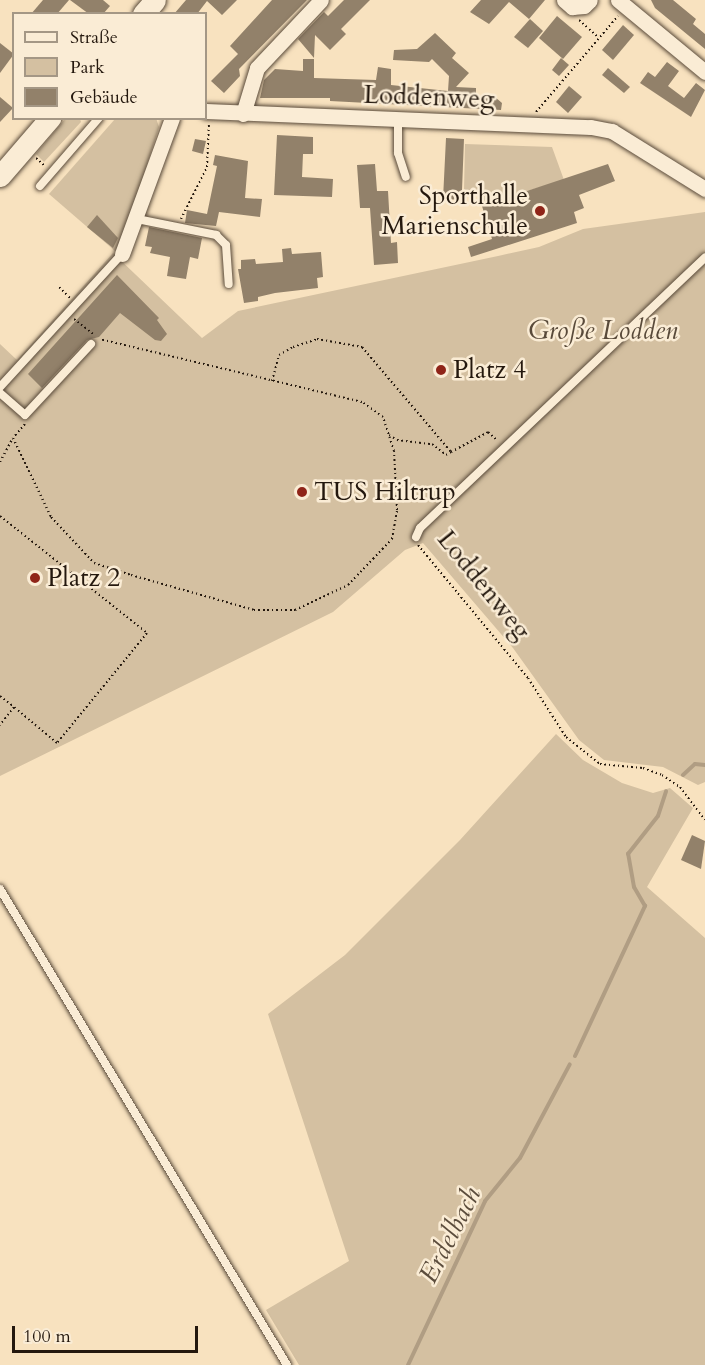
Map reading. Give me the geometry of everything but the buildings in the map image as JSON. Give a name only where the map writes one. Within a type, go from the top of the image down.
[{"type":"main road","points":[[145,12],[155,0]]},
{"type":"main road","points":[[0,176],[48,120]]},
{"type":"street","points":[[243,114],[257,68],[321,0]]},
{"type":"street","points":[[568,3],[584,6],[590,0]]},
{"type":"street","points":[[622,3],[705,72]]},
{"type":"street","name":"Loddenweg","points":[[207,111],[612,131],[705,189]]},
{"type":"street","points":[[122,254],[137,219],[171,120]]},
{"type":"lane","points":[[40,186],[97,120]]},
{"type":"lane","points":[[398,120],[398,153],[406,177]]},
{"type":"lane","points":[[137,219],[216,235],[226,245],[229,284]]},
{"type":"lane","points":[[0,387],[122,254]]},
{"type":"lane","name":"Loddenweg","points":[[416,537],[420,528],[705,258]]},
{"type":"lane","points":[[0,393],[26,415],[92,346]]},
{"type":"lane","points":[[0,889],[287,1365]]},
{"type":"path","points":[[568,3],[578,19],[599,38]]},
{"type":"path","points":[[525,125],[599,38],[622,3]]},
{"type":"path","points":[[180,227],[182,214],[207,167],[211,145],[207,111]]},
{"type":"path","points":[[34,156],[52,172]]},
{"type":"path","points":[[59,287],[76,304]]},
{"type":"path","points":[[13,438],[51,517],[94,563],[254,610],[295,610],[348,585],[392,539],[397,510],[394,452],[383,417],[362,402],[101,339],[81,327],[69,312]]},
{"type":"path","points":[[92,346],[101,339]]},
{"type":"path","points":[[272,381],[279,355],[293,347],[317,339],[362,347],[451,452]]},
{"type":"path","points":[[0,462],[13,438],[26,422]]},
{"type":"path","points":[[389,435],[397,440],[432,444],[446,455],[488,432],[506,448]]},
{"type":"path","points":[[0,516],[147,633],[57,743],[0,696]]},
{"type":"path","name":"Loddenweg","points":[[416,537],[418,546],[528,678],[566,737],[600,764],[643,768],[662,775],[680,787],[705,820]]},
{"type":"path","points":[[0,725],[14,707]]},
{"type":"green space","points":[[64,120],[80,120],[81,122],[44,162],[36,154]]},
{"type":"green space","points":[[114,120],[157,120],[159,127],[124,237],[115,251],[49,194]]},
{"type":"green space","points":[[465,144],[552,147],[564,180],[482,204],[479,193],[468,195],[468,190],[464,190]]},
{"type":"green space","name":"TUS Hiltrup","points":[[705,212],[705,782],[698,785],[663,767],[604,760],[579,740],[513,648],[423,543],[405,550],[333,612],[0,776],[0,344],[17,360],[113,253],[202,338],[238,311],[539,247],[583,229]]},
{"type":"green space","points":[[556,734],[583,760],[622,783],[653,793],[670,788],[693,808],[647,887],[705,938],[705,1365],[299,1365],[266,1310],[349,1261],[268,1014],[345,955],[460,840]]},
{"type":"waterway","name":"Erdelbach","points":[[683,775],[695,764],[705,765]]},
{"type":"waterway","name":"Erdelbach","points":[[575,1056],[645,906],[634,887],[628,854],[658,816],[666,791]]},
{"type":"waterway","name":"Erdelbach","points":[[408,1365],[485,1201],[520,1158],[570,1064]]},
{"type":"place","name":"Sporthalle Marienschule","points":[[540,211]]},
{"type":"place","name":"Platz 4","points":[[441,370]]},
{"type":"place","name":"TUS Hiltrup","points":[[302,492]]},
{"type":"place","name":"Platz 2","points":[[35,578]]},
{"type":"park label","name":"Große Lodden","points":[[603,331]]}]
